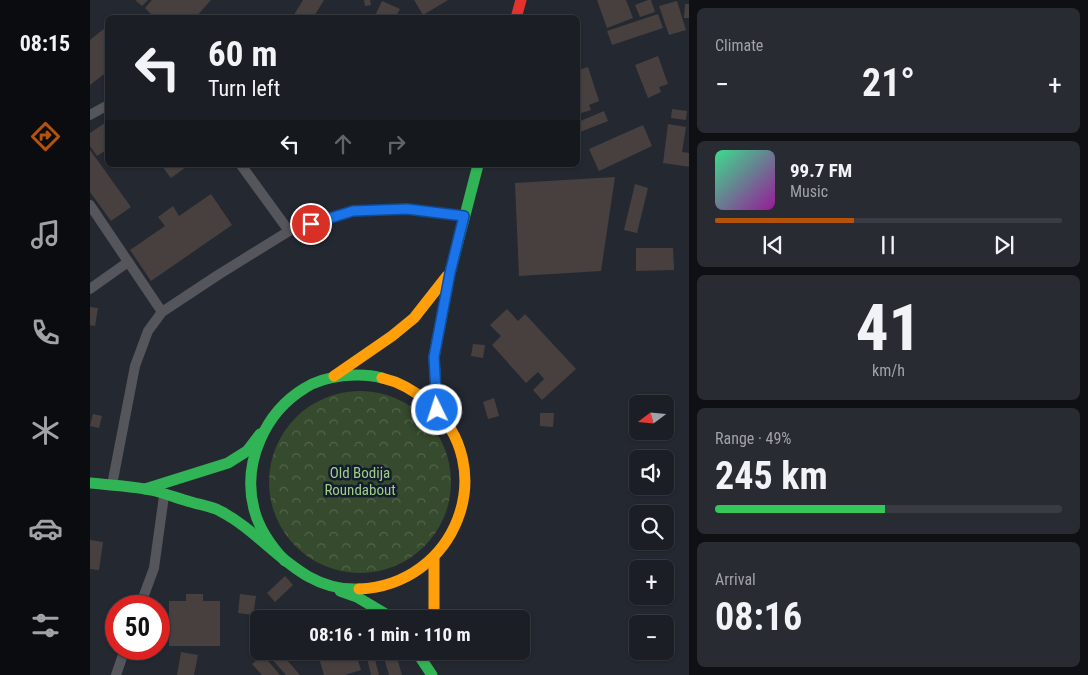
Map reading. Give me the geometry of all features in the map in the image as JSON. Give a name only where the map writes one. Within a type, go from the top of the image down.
[{"type":"main road","points":[[517,15],[521,0]]},
{"type":"main road","points":[[437,410],[434,357],[450,273],[477,167]]},
{"type":"main road","points":[[145,489],[228,464],[247,451],[280,407],[304,388],[333,376],[392,336],[414,318],[450,273]]},
{"type":"main road","points":[[316,581],[340,588],[365,590],[390,585],[414,574],[434,558],[450,537],[461,512],[465,485],[462,458],[453,432],[437,410],[423,396],[407,386],[390,379],[352,374],[333,376]]},
{"type":"main road","points":[[262,432],[254,451],[250,470],[250,490],[254,510],[261,529],[271,546],[285,561]]},
{"type":"main road","points":[[90,483],[145,489],[218,510],[251,532],[285,561],[316,581],[357,597],[379,610]]},
{"type":"main road","points":[[434,558],[434,610]]},
{"type":"main road","points":[[422,660],[432,675]]},
{"type":"main road","points":[[437,660],[439,675]]},
{"type":"lane","points":[[90,116],[105,107]]},
{"type":"lane","points":[[242,167],[288,231]]},
{"type":"lane","points":[[90,205],[162,312]]},
{"type":"lane","points":[[112,486],[135,366],[148,331],[162,312],[288,231],[353,211],[407,209],[464,216]]},
{"type":"lane","points":[[90,289],[128,262]]},
{"type":"lane","points":[[144,595],[154,568],[164,495]]},
{"type":"lane","points":[[116,675],[121,660]]},
{"type":"green space","name":"Old Bodija Roundabout","points":[[369,391],[387,394],[403,401],[425,417],[441,439],[448,455],[451,482],[448,509],[441,525],[425,547],[403,563],[387,570],[351,573],[333,570],[317,563],[302,553],[289,540],[279,525],[272,509],[269,473],[272,455],[279,439],[289,424],[302,411],[317,401],[333,394]]},
{"type":"building","points":[[135,0],[148,0],[142,6]]},
{"type":"building","points":[[152,0],[211,0],[198,15],[152,15],[145,8]]},
{"type":"building","points":[[303,0],[324,0],[315,15],[294,15]]},
{"type":"building","points":[[364,0],[370,0],[371,5],[365,6]]},
{"type":"building","points":[[414,0],[448,0],[423,15]]},
{"type":"building","points":[[597,0],[626,0],[633,18],[607,28]]},
{"type":"building","points":[[651,0],[655,12],[640,17],[635,5]]},
{"type":"building","points":[[382,1],[400,9],[397,15],[375,15]]},
{"type":"building","points":[[677,1],[686,30],[669,35],[659,6]]},
{"type":"building","points":[[685,4],[689,4],[689,18],[684,18]]},
{"type":"building","points":[[658,14],[663,28],[612,45],[607,31]]},
{"type":"building","points":[[105,28],[105,73],[90,85],[90,40]]},
{"type":"building","points":[[658,56],[668,84],[659,87],[661,92],[648,98],[635,65]]},
{"type":"building","points":[[588,67],[599,101],[589,105],[591,110],[580,113],[580,69]]},
{"type":"building","points":[[672,109],[687,111],[686,120],[671,118]]},
{"type":"building","points":[[604,111],[608,121],[580,132],[580,121]]},
{"type":"building","points":[[105,123],[105,151],[97,156],[90,146],[90,133]]},
{"type":"building","points":[[668,124],[686,127],[682,152],[689,153],[689,167],[663,163]]},
{"type":"building","points":[[643,125],[652,146],[599,171],[589,149]]},
{"type":"building","points":[[90,150],[131,207],[111,221],[90,192]]},
{"type":"building","points":[[163,167],[186,167],[171,178]]},
{"type":"building","points":[[615,177],[601,271],[519,276],[515,183]]},
{"type":"building","points":[[635,184],[648,188],[637,233],[624,230]]},
{"type":"building","points":[[211,194],[232,225],[151,281],[130,250],[165,226],[158,217],[173,206],[179,216]]},
{"type":"building","points":[[636,248],[673,248],[674,270],[636,271]]},
{"type":"building","points":[[90,307],[98,308],[95,326],[90,325]]},
{"type":"building","points":[[507,309],[518,321],[525,314],[576,369],[542,400],[533,390],[544,379],[538,372],[526,383],[492,345],[501,336],[490,325]]},
{"type":"building","points":[[473,344],[485,345],[483,358],[471,356]]},
{"type":"building","points":[[494,398],[499,416],[488,419],[483,402]]},
{"type":"building","points":[[540,413],[554,413],[553,427],[540,426]]},
{"type":"building","points":[[93,414],[102,416],[99,428],[90,426]]},
{"type":"building","points":[[90,540],[103,542],[99,570],[90,569]]},
{"type":"building","points":[[285,576],[293,585],[275,602],[267,593]]},
{"type":"building","points":[[186,594],[203,594],[203,601],[220,601],[220,646],[170,646],[170,601],[186,601]]},
{"type":"building","points":[[240,594],[256,596],[254,610],[250,610],[250,615],[238,613]]},
{"type":"building","points":[[181,652],[198,655],[194,675],[177,675]]},
{"type":"building","points":[[257,660],[267,660],[280,675],[262,675],[252,664]]},
{"type":"building","points":[[273,660],[287,660],[300,675],[286,675]]},
{"type":"building","points":[[320,660],[358,660],[361,670],[345,675],[324,675]]},
{"type":"building","points":[[367,660],[375,660],[379,675],[371,675]]},
{"type":"building","points":[[385,660],[398,660],[402,675],[389,675]]},
{"type":"traffic: fast","points":[[437,410],[434,357],[450,273],[477,167]]},
{"type":"traffic: fast","points":[[285,561],[262,531],[254,509],[251,492],[251,474],[260,440],[278,411],[305,388],[322,380],[343,376],[364,375],[382,378]]},
{"type":"traffic: fast","points":[[145,489],[228,463],[247,451],[260,434]]},
{"type":"traffic: fast","points":[[90,483],[151,490],[217,509],[237,521],[301,572],[318,581],[337,587],[359,589]]},
{"type":"traffic: fast","points":[[340,591],[357,597],[379,610]]},
{"type":"traffic: fast","points":[[422,660],[432,675]]},
{"type":"traffic: slow","points":[[334,376],[392,336],[414,318],[447,276]]},
{"type":"traffic: slow","points":[[359,589],[393,583],[421,567],[443,546],[458,519],[465,489],[462,459],[451,429],[429,403],[407,388],[382,378]]},
{"type":"traffic: slow","points":[[434,558],[434,610]]},
{"type":"traffic: jam","points":[[517,15],[521,0]]},
{"type":"route","points":[[311,224],[353,211],[407,209],[464,216],[450,273],[434,357],[437,410]]}]
